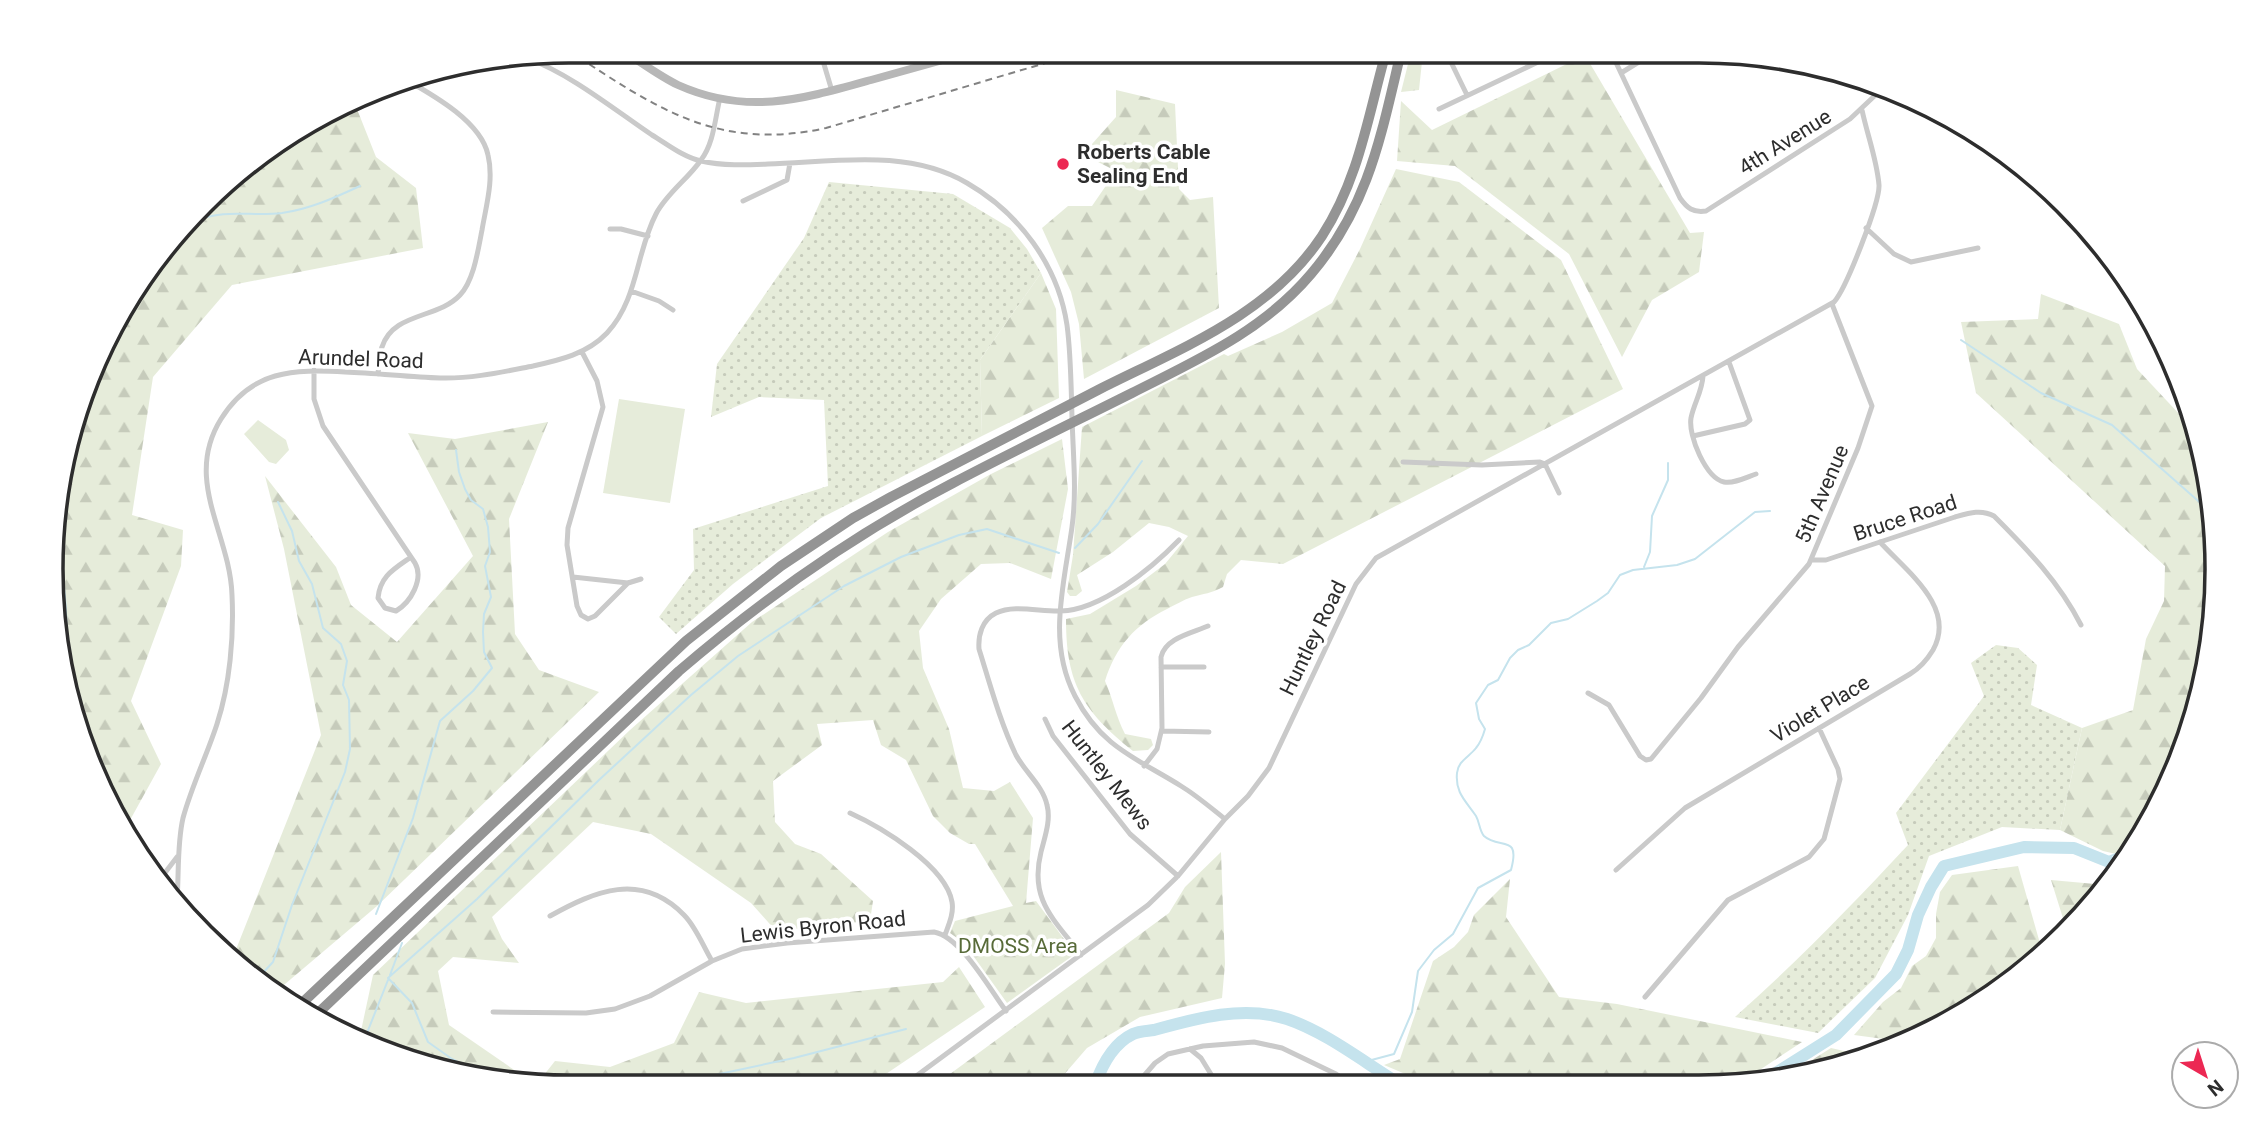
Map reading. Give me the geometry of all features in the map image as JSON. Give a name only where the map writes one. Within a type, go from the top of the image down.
[{"type":"highway","points":[[305,1000],[638,684],[713,619],[781,566],[853,518],[1205,336],[1264,299],[1310,252],[1345,195],[1361,152],[1383,63]]},
{"type":"highway","points":[[321,1010],[679,671],[728,629],[808,569],[904,509],[1223,346],[1278,308],[1313,273],[1355,211],[1377,151],[1398,63]]},
{"type":"main road","points":[[643,63],[677,84],[720,98],[756,102],[797,100],[932,63]]},
{"type":"street","points":[[824,63],[832,91]]},
{"type":"street","points":[[1451,63],[1467,95]]},
{"type":"street","points":[[1439,109],[1535,63]]},
{"type":"street","points":[[1616,63],[1621,74],[1638,63]]},
{"type":"street","points":[[538,64],[587,90],[675,149],[701,161],[728,165],[867,159],[939,170],[966,182],[993,201],[1028,236],[1054,279],[1067,324],[1075,496],[1059,612],[1058,639],[1061,659],[1076,698],[1096,728],[1112,744],[1184,788],[1225,819]]},
{"type":"street","name":"4th Avenue","points":[[1621,74],[1680,198],[1686,206],[1697,212],[1706,211],[1844,124],[1876,96]]},
{"type":"street","points":[[378,374],[382,347],[394,328],[453,302],[467,285],[478,249],[490,189],[488,153],[476,133],[448,106],[417,87]]},
{"type":"street","name":"Arundel Road","points":[[177,889],[181,828],[222,705],[232,622],[227,555],[207,491],[206,467],[210,442],[222,418],[246,391],[279,374],[314,370],[460,378],[555,361],[582,352],[608,331],[624,308],[660,206],[701,161],[710,143],[720,98]]},
{"type":"street","points":[[1832,304],[1840,294],[1876,205],[1879,185],[1862,110]]},
{"type":"street","points":[[743,201],[781,185],[786,180],[790,163]]},
{"type":"street","points":[[1867,228],[1894,254],[1906,261],[1917,262],[1978,248]]},
{"type":"street","points":[[610,229],[648,236]]},
{"type":"street","points":[[631,291],[659,301],[673,310]]},
{"type":"street","name":"Huntley Road","points":[[918,1075],[1148,905],[1178,876],[1269,768],[1356,584],[1376,558],[1832,304]]},
{"type":"street","name":"5th Avenue","points":[[1588,693],[1609,705],[1640,757],[1651,759],[1811,559],[1872,410],[1832,304]]},
{"type":"street","points":[[582,352],[597,381],[603,407],[568,528],[567,545],[579,611],[584,618],[595,616],[628,583],[641,579]]},
{"type":"street","points":[[1693,436],[1745,424],[1750,420],[1729,362]]},
{"type":"street","points":[[314,370],[314,399],[323,426],[411,557],[419,572],[418,581],[402,607],[393,611],[385,608],[377,598],[381,582],[387,573],[411,557]]},
{"type":"street","points":[[1703,376],[1702,388],[1691,418],[1693,436],[1707,470],[1715,478],[1730,483],[1756,474]]},
{"type":"street","points":[[1403,462],[1482,465],[1531,461],[1545,464],[1559,493]]},
{"type":"street","name":"Bruce Road","points":[[1811,559],[1826,560],[1970,513],[1987,512],[2032,554],[2061,590],[2081,625]]},
{"type":"street","points":[[1081,955],[1048,909],[1038,890],[1036,874],[1048,827],[1048,805],[1015,752],[979,649],[978,637],[982,627],[996,613],[1017,610],[1059,612],[1093,603],[1142,573],[1179,540]]},
{"type":"street","name":"Violet Place","points":[[1616,870],[1685,808],[1916,670],[1929,656],[1938,639],[1940,622],[1932,601],[1880,542]]},
{"type":"street","points":[[573,577],[628,583]]},
{"type":"street","points":[[610,580],[617,593]]},
{"type":"street","points":[[1144,766],[1157,749],[1162,732],[1162,653],[1168,644],[1208,626]]},
{"type":"street","points":[[1161,667],[1204,667]]},
{"type":"street","name":"Huntley Mews","points":[[1045,719],[1053,736],[1130,834],[1178,876]]},
{"type":"street","points":[[1645,997],[1728,900],[1809,857],[1820,846],[1840,779],[1819,728]]},
{"type":"street","points":[[1162,732],[1209,733]]},
{"type":"street","points":[[850,813],[883,831],[932,868],[944,882],[953,908],[945,935],[958,946],[1006,1011]]},
{"type":"street","name":"Arundel Road","points":[[165,873],[179,854]]},
{"type":"street","points":[[550,916],[579,900],[604,891],[625,888],[642,891],[656,895],[684,915],[712,961]]},
{"type":"street","name":"Lewis Byron Road","points":[[493,1012],[586,1013],[615,1009],[650,996],[727,954],[761,946],[926,932],[945,935]]},
{"type":"street","points":[[1144,1075],[1154,1063],[1168,1054],[1242,1042],[1264,1042],[1338,1075]]},
{"type":"street","points":[[1190,1049],[1201,1058],[1211,1075]]},
{"type":"green space","points":[[1408,63],[1422,63],[1419,90],[1401,92]]},
{"type":"green space","points":[[1569,63],[1590,63],[1690,233],[1704,232],[1699,272],[1652,300],[1622,357],[1569,254],[1455,166],[1397,161],[1401,101],[1432,130]]},
{"type":"green space","points":[[1116,90],[1175,104],[1179,189],[1190,200],[1213,197],[1219,308],[1084,379],[1079,324],[1071,292],[1042,228],[1068,206],[1092,206],[1116,171],[1096,161],[1092,144],[1116,117]]},
{"type":"green space","points":[[357,110],[376,157],[416,188],[423,248],[232,285],[153,377],[132,515],[183,530],[181,566],[131,701],[161,764],[130,820],[115,793],[90,732],[80,700],[67,635],[64,536],[67,503],[80,438],[115,345],[148,288],[189,235],[211,211],[261,168],[316,131]]},
{"type":"green space","points":[[1396,169],[1459,182],[1561,260],[1623,389],[1283,564],[1241,560],[1227,574],[1223,587],[1185,600],[1145,622],[1121,647],[1105,681],[1125,734],[1151,739],[1153,745],[1148,750],[1133,751],[1101,723],[1081,694],[1069,661],[1066,619],[1090,614],[1136,586],[1165,564],[1188,536],[1169,527],[1149,523],[1113,552],[1077,575],[1082,591],[1076,596],[1070,596],[1067,592],[1073,555],[1082,427],[1224,354],[1228,356],[1282,332],[1332,303]]},
{"type":"green space","points":[[829,182],[953,194],[1010,228],[1041,273],[980,360],[982,436],[821,518],[733,584],[676,634],[659,617],[694,570],[693,529],[828,486],[824,400],[759,397],[711,417],[717,364],[804,238]]},
{"type":"green space","points":[[1041,273],[1056,309],[1059,398],[982,436],[980,360]]},
{"type":"green space","points":[[2041,294],[2119,324],[2137,369],[2181,416],[2201,503],[2204,602],[2201,635],[2188,700],[2153,793],[2117,854],[2103,851],[2060,830],[2082,728],[2133,710],[2146,639],[2164,601],[2165,566],[1976,393],[1961,322],[2038,319]]},
{"type":"green space","points":[[619,399],[685,409],[670,503],[603,493]]},
{"type":"green space","points":[[258,420],[286,440],[289,450],[276,464],[269,462],[244,434]]},
{"type":"green space","points":[[548,422],[509,519],[515,634],[539,670],[599,692],[377,906],[283,986],[236,950],[321,735],[284,549],[265,476],[336,567],[351,605],[397,642],[473,556],[408,433],[455,439]]},
{"type":"green space","name":"DMOSS Area","points":[[1062,439],[1068,489],[1051,579],[1010,563],[981,564],[941,599],[919,631],[923,668],[949,729],[963,788],[994,791],[1010,782],[1033,818],[1026,903],[1036,901],[1075,954],[1007,1003],[964,943],[950,933],[955,921],[1013,906],[975,844],[969,844],[950,833],[933,816],[906,760],[881,745],[873,720],[817,724],[822,745],[773,781],[775,822],[795,844],[821,854],[873,901],[870,921],[776,931],[751,903],[651,834],[593,822],[492,917],[502,939],[519,963],[453,957],[438,971],[449,1025],[518,1072],[438,1058],[361,1030],[373,975],[630,730],[752,622],[888,532],[991,474]]},
{"type":"green space","points":[[1996,645],[2018,648],[2037,665],[2031,705],[2082,728],[2060,830],[2002,827],[1929,856],[1908,915],[1875,978],[1818,1033],[1735,1017],[1824,933],[1908,845],[1896,813],[1984,696],[1971,663]]},
{"type":"green space","points":[[1221,852],[1225,964],[1222,998],[1140,1017],[1087,1048],[1064,1075],[949,1075],[1169,913],[1185,887]]},
{"type":"green space","points":[[2018,866],[2040,943],[1980,990],[1923,1023],[1885,1039],[1854,1035],[1883,1002],[1901,988],[1912,966],[1926,956],[1936,938],[1940,892],[1952,875]]},
{"type":"green space","points":[[1510,879],[1506,917],[1559,997],[1617,1004],[1802,1042],[1757,1072],[1732,1074],[1408,1075],[1384,1065],[1400,1059],[1433,961],[1454,947],[1468,932],[1474,915]]},
{"type":"green space","points":[[2051,880],[2094,884],[2079,903],[2064,920]]},
{"type":"green space","points":[[959,967],[985,1007],[884,1075],[545,1074],[555,1061],[610,1067],[674,1043],[699,992],[746,1003],[943,982]]},
{"type":"green space","points":[[1831,1048],[1849,1052],[1830,1058],[1807,1063]]},
{"type":"waterway","points":[[205,217],[282,213],[302,209],[360,186]]},
{"type":"waterway","points":[[1961,340],[2041,393],[2112,425],[2201,503]]},
{"type":"waterway","points":[[376,914],[413,818],[440,721],[473,691],[492,668],[484,652],[483,632],[484,614],[491,597],[485,566],[490,552],[488,527],[483,509],[471,500],[465,489],[456,450]]},
{"type":"waterway","points":[[1075,548],[1098,524],[1142,461]]},
{"type":"waterway","points":[[1644,567],[1650,552],[1652,516],[1668,480],[1668,463]]},
{"type":"waterway","points":[[264,972],[273,962],[292,905],[345,772],[350,749],[349,700],[343,685],[347,661],[341,644],[323,628],[312,584],[299,561],[292,531],[278,502]]},
{"type":"waterway","points":[[1364,1062],[1394,1054],[1412,1012],[1418,971],[1434,950],[1453,934],[1478,888],[1511,870],[1511,847],[1484,836],[1476,816],[1459,791],[1457,780],[1459,765],[1478,746],[1485,729],[1479,719],[1476,703],[1488,685],[1498,680],[1510,658],[1518,650],[1529,645],[1551,623],[1568,619],[1608,593],[1620,575],[1633,570],[1677,565],[1695,559],[1755,512],[1770,511]]},
{"type":"waterway","points":[[459,1063],[428,1042],[412,1003],[388,978],[477,899],[691,695],[738,656],[844,586],[901,557],[959,535],[987,529],[1059,553]]},
{"type":"waterway","points":[[63,584],[66,624]]},
{"type":"waterway","points":[[1785,1067],[1836,1035],[1896,974],[1908,950],[1918,915],[1944,866],[2024,847],[2074,848],[2111,863]]},
{"type":"waterway","points":[[2101,860],[2117,853]]},
{"type":"waterway","points":[[390,975],[402,943]]},
{"type":"waterway","points":[[367,1033],[388,980]]},
{"type":"waterway","points":[[1099,1075],[1110,1055],[1120,1043],[1133,1034],[1237,1013],[1271,1015],[1302,1025],[1386,1075]]},
{"type":"waterway","points":[[714,1075],[906,1029]]},
{"type":"railway","points":[[588,63],[630,90],[689,119],[719,129],[752,134],[787,134],[826,128],[1045,63]]},
{"type":"place","name":"Roberts Cable Sealing End","points":[[1063,164]]}]
